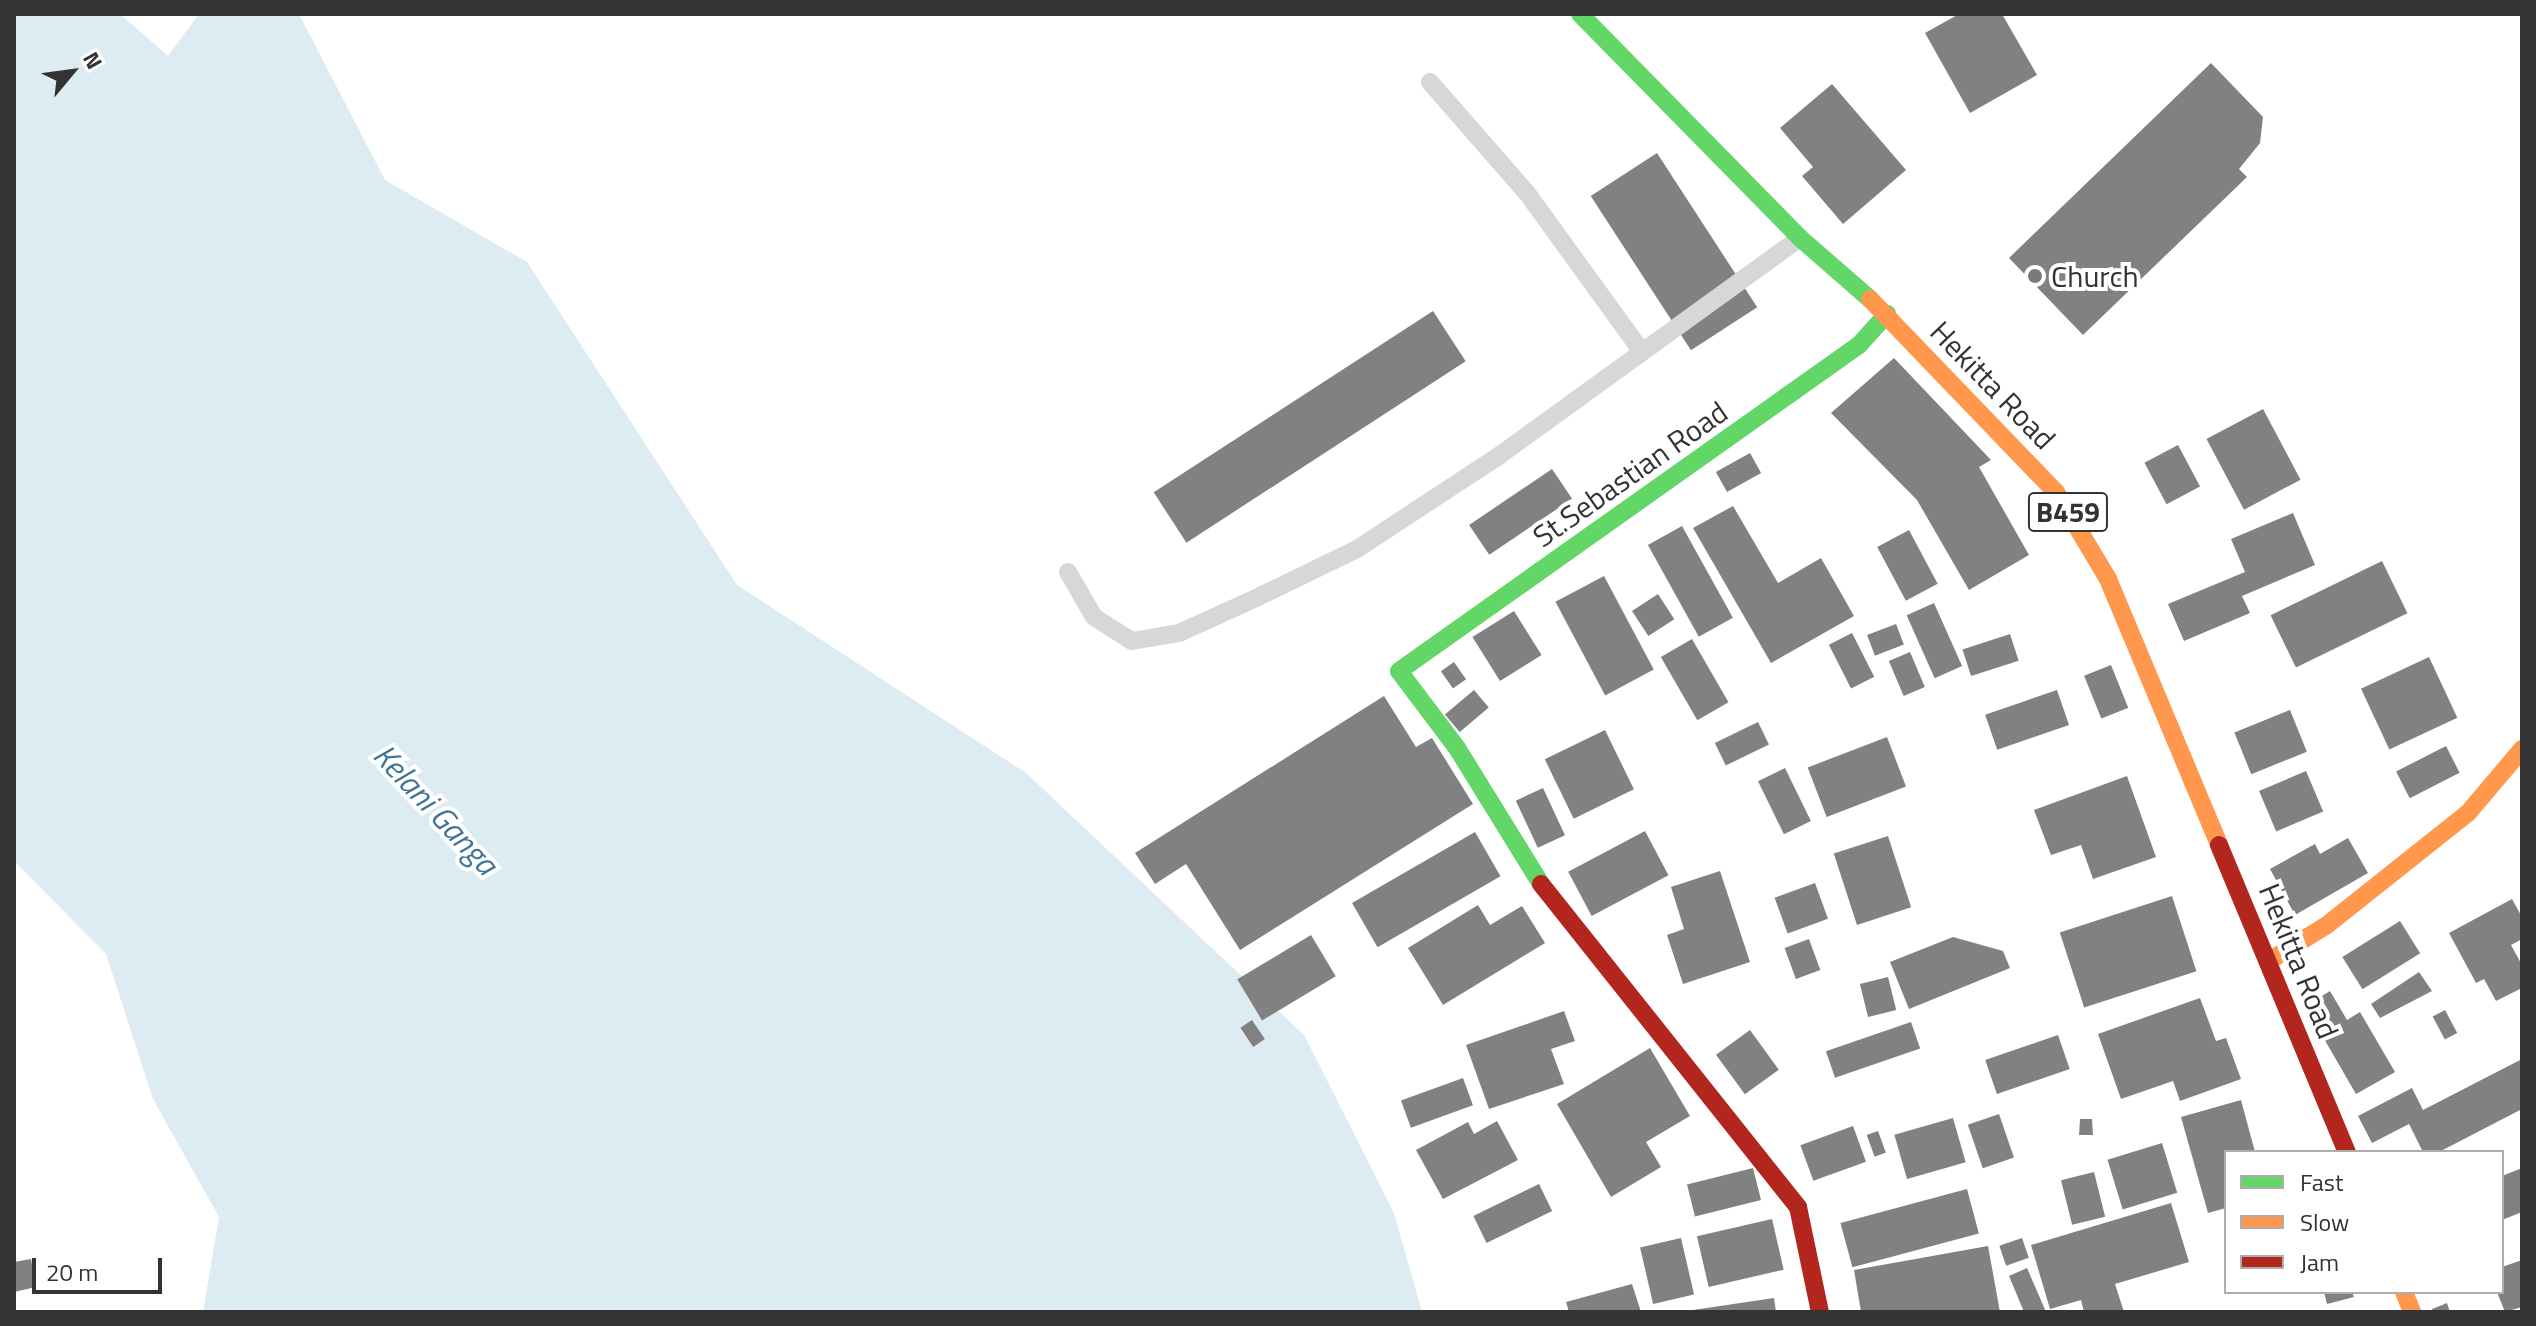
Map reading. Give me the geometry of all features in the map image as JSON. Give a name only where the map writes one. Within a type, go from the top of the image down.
[{"type":"street","name":"Hekitta Road","points":[[1580,14],[1800,238],[1887,314],[2056,492],[2108,579],[2346,1150]]},
{"type":"street","name":"St.Sebastian Road","points":[[1820,1312],[1798,1207],[1552,901],[1457,748],[1399,671],[1859,345],[1887,314]]},
{"type":"street","points":[[2269,961],[2327,925],[2468,813],[2522,749]]},
{"type":"lane","points":[[1430,82],[1527,193],[1642,352]]},
{"type":"lane","points":[[1068,572],[1094,617],[1132,641],[1179,633],[1357,549],[1642,352],[1800,238]]},
{"type":"water","name":"Kelani Ganga","points":[[14,14],[120,14],[168,56],[199,14],[299,14],[385,180],[527,262],[737,585],[1026,773],[1304,1035],[1394,1213],[1422,1312],[203,1312],[219,1217],[153,1099],[106,954],[14,861]]},
{"type":"building","points":[[1959,14],[2002,14],[2037,75],[1970,113],[1925,33]]},
{"type":"building","points":[[2211,63],[2263,117],[2260,143],[2239,169],[2247,177],[2083,335],[2009,258]]},
{"type":"building","points":[[1832,84],[1906,170],[1843,224],[1802,176],[1813,167],[1780,128]]},
{"type":"building","points":[[1657,153],[1757,307],[1691,350],[1591,196]]},
{"type":"building","points":[[1433,311],[1466,361],[1186,543],[1154,492]]},
{"type":"building","points":[[1894,358],[1991,460],[1979,467],[2029,555],[1969,590],[1917,500],[1831,413]]},
{"type":"building","points":[[2263,409],[2301,480],[2244,510],[2206,439]]},
{"type":"building","points":[[2178,445],[2200,486],[2167,504],[2144,463]]},
{"type":"building","points":[[1750,453],[1761,473],[1727,492],[1716,472]]},
{"type":"building","points":[[1552,469],[1572,499],[1489,555],[1469,525]]},
{"type":"building","points":[[1733,506],[1778,583],[1821,558],[1854,616],[1771,663],[1693,528]]},
{"type":"building","points":[[2293,513],[2315,565],[2242,596],[2250,613],[2184,641],[2168,604],[2245,572],[2231,539]]},
{"type":"building","points":[[1682,526],[1733,618],[1699,637],[1648,545]]},
{"type":"building","points":[[1909,530],[1938,584],[1906,601],[1877,547]]},
{"type":"building","points":[[2382,561],[2407,613],[2296,667],[2271,615]]},
{"type":"building","points":[[1604,576],[1654,670],[1605,695],[1555,602]]},
{"type":"building","points":[[1658,594],[1674,619],[1648,636],[1632,611]]},
{"type":"building","points":[[1934,603],[1962,666],[1935,678],[1907,615]]},
{"type":"building","points":[[1514,611],[1542,655],[1500,681],[1472,637]]},
{"type":"building","points":[[1896,624],[1904,645],[1875,656],[1867,635]]},
{"type":"building","points":[[1852,633],[1874,677],[1851,688],[1829,645]]},
{"type":"building","points":[[2010,634],[2019,661],[1971,676],[1962,649]]},
{"type":"building","points":[[1692,639],[1728,702],[1697,720],[1661,657]]},
{"type":"building","points":[[1910,652],[1925,687],[1904,696],[1889,661]]},
{"type":"building","points":[[2429,657],[2457,718],[2389,749],[2361,689]]},
{"type":"building","points":[[1454,662],[1466,679],[1453,688],[1441,671]]},
{"type":"building","points":[[2111,665],[2128,708],[2101,719],[2084,676]]},
{"type":"building","points":[[1474,690],[1489,708],[1460,732],[1445,714]]},
{"type":"building","points":[[2057,690],[2069,725],[1997,750],[1985,715]]},
{"type":"building","points":[[1384,696],[1416,747],[1432,738],[1473,804],[1240,950],[1186,864],[1155,884],[1135,853]]},
{"type":"building","points":[[2290,710],[2307,752],[2251,774],[2234,732]]},
{"type":"building","points":[[1758,722],[1769,744],[1726,766],[1715,743]]},
{"type":"building","points":[[1605,730],[1634,789],[1574,819],[1545,759]]},
{"type":"building","points":[[1887,737],[1906,786],[1827,817],[1808,767]]},
{"type":"building","points":[[2446,746],[2460,773],[2410,798],[2396,771]]},
{"type":"building","points":[[1785,768],[1811,821],[1784,834],[1758,781]]},
{"type":"building","points":[[2306,771],[2323,812],[2276,831],[2259,791]]},
{"type":"building","points":[[2127,776],[2156,857],[2093,879],[2081,845],[2051,855],[2034,810]]},
{"type":"building","points":[[1543,788],[1565,835],[1538,848],[1516,801]]},
{"type":"building","points":[[1645,831],[1668,875],[1592,916],[1568,872]]},
{"type":"building","points":[[1475,832],[1500,876],[1378,947],[1352,903]]},
{"type":"building","points":[[1888,836],[1911,907],[1857,925],[1834,854]]},
{"type":"building","points":[[2348,838],[2368,873],[2295,915],[2270,869],[2315,844],[2320,854]]},
{"type":"building","points":[[1720,871],[1750,962],[1683,984],[1667,935],[1684,929],[1671,887]]},
{"type":"building","points":[[1815,883],[1828,919],[1788,933],[1775,898]]},
{"type":"building","points":[[2172,896],[2196,971],[2084,1008],[2060,932]]},
{"type":"building","points":[[2512,899],[2522,917],[2522,939],[2511,945],[2522,965],[2522,988],[2496,1001],[2484,979],[2476,983],[2449,933]]},
{"type":"building","points":[[1478,905],[1490,925],[1522,906],[1545,943],[1443,1005],[1408,948]]},
{"type":"building","points":[[2400,921],[2420,953],[2362,989],[2342,957]]},
{"type":"building","points":[[1311,935],[1336,976],[1262,1020],[1237,979]]},
{"type":"building","points":[[1953,937],[2003,951],[2010,968],[1909,1009],[1890,962]]},
{"type":"building","points":[[1809,939],[1820,970],[1796,979],[1785,948]]},
{"type":"building","points":[[2419,972],[2432,991],[2380,1018],[2371,1004]]},
{"type":"building","points":[[1888,977],[1896,1010],[1868,1017],[1860,984]]},
{"type":"building","points":[[2330,991],[2347,1020],[2360,1012],[2395,1072],[2356,1094],[2305,1006]]},
{"type":"building","points":[[2200,998],[2216,1041],[2226,1038],[2241,1079],[2180,1101],[2173,1081],[2121,1099],[2098,1034]]},
{"type":"building","points":[[2445,1010],[2457,1033],[2445,1040],[2433,1017]]},
{"type":"building","points":[[1564,1011],[1575,1041],[1551,1049],[1564,1084],[1489,1109],[1466,1045]]},
{"type":"building","points":[[1252,1020],[1265,1039],[1253,1047],[1240,1028]]},
{"type":"building","points":[[1911,1022],[1920,1048],[1835,1078],[1826,1051]]},
{"type":"building","points":[[1750,1030],[1779,1070],[1745,1094],[1716,1055]]},
{"type":"building","points":[[2058,1035],[2070,1069],[1997,1094],[1985,1060]]},
{"type":"building","points":[[1650,1048],[1690,1116],[1646,1142],[1661,1167],[1611,1197],[1557,1104]]},
{"type":"building","points":[[2522,1059],[2522,1109],[2443,1150],[2422,1150],[2409,1124],[2372,1143],[2358,1116],[2412,1088],[2423,1110]]},
{"type":"building","points":[[1463,1078],[1473,1105],[1411,1128],[1401,1101]]},
{"type":"building","points":[[2241,1100],[2254,1150],[2224,1150],[2224,1209],[2208,1213],[2181,1117]]},
{"type":"building","points":[[1999,1114],[2014,1157],[1983,1168],[1968,1125]]},
{"type":"building","points":[[1953,1118],[1966,1162],[1907,1179],[1894,1135]]},
{"type":"building","points":[[2080,1119],[2092,1119],[2093,1135],[2079,1135]]},
{"type":"building","points":[[1497,1121],[1518,1160],[1443,1199],[1416,1150],[1468,1122],[1474,1134]]},
{"type":"building","points":[[1853,1126],[1866,1162],[1813,1181],[1800,1145]]},
{"type":"building","points":[[1878,1131],[1886,1153],[1875,1157],[1867,1135]]},
{"type":"building","points":[[2162,1143],[2177,1193],[2123,1209],[2107,1160]]},
{"type":"building","points":[[1753,1168],[1761,1200],[1695,1216],[1687,1184]]},
{"type":"building","points":[[2522,1168],[2522,1212],[2504,1219],[2504,1175]]},
{"type":"building","points":[[2094,1172],[2105,1217],[2072,1225],[2061,1180]]},
{"type":"building","points":[[1539,1184],[1552,1211],[1487,1243],[1473,1216]]},
{"type":"building","points":[[1967,1189],[1979,1233],[1852,1267],[1840,1223]]},
{"type":"building","points":[[2171,1203],[2189,1262],[2115,1284],[2124,1312],[2084,1312],[2081,1300],[2050,1309],[2031,1245]]},
{"type":"building","points":[[1772,1219],[1784,1270],[1709,1287],[1697,1236]]},
{"type":"building","points":[[1681,1238],[1694,1295],[1653,1304],[1640,1247]]},
{"type":"building","points":[[2022,1238],[2029,1258],[2006,1266],[1999,1246]]},
{"type":"building","points":[[1988,1246],[2000,1312],[1861,1312],[1854,1270]]},
{"type":"building","points":[[31,1259],[36,1287],[14,1292],[14,1262]]},
{"type":"building","points":[[2522,1260],[2522,1307],[2505,1312],[2498,1294],[2504,1294],[2504,1266]]},
{"type":"building","points":[[2027,1268],[2046,1312],[2024,1312],[2009,1276]]},
{"type":"building","points":[[1632,1284],[1641,1312],[1569,1312],[1566,1302]]},
{"type":"building","points":[[2324,1294],[2353,1294],[2354,1297],[2327,1304]]},
{"type":"building","points":[[1774,1298],[1776,1312],[1693,1312],[1693,1310]]},
{"type":"building","points":[[2447,1303],[2450,1312],[2433,1312],[2432,1309]]},
{"type":"traffic: fast","points":[[1580,14],[1800,238],[1870,299]]},
{"type":"traffic: fast","points":[[1541,884],[1457,748],[1399,671],[1859,345],[1887,314]]},
{"type":"traffic: slow","points":[[1870,299],[2056,492],[2108,579],[2219,845]]},
{"type":"traffic: slow","points":[[2269,961],[2327,925],[2468,813],[2522,749]]},
{"type":"traffic: slow","points":[[2405,1294],[2412,1312]]},
{"type":"traffic: jam","points":[[2219,845],[2346,1150]]},
{"type":"traffic: jam","points":[[1541,884],[1798,1207],[1820,1312]]},
{"type":"place","name":"Church","points":[[2035,276]]}]
